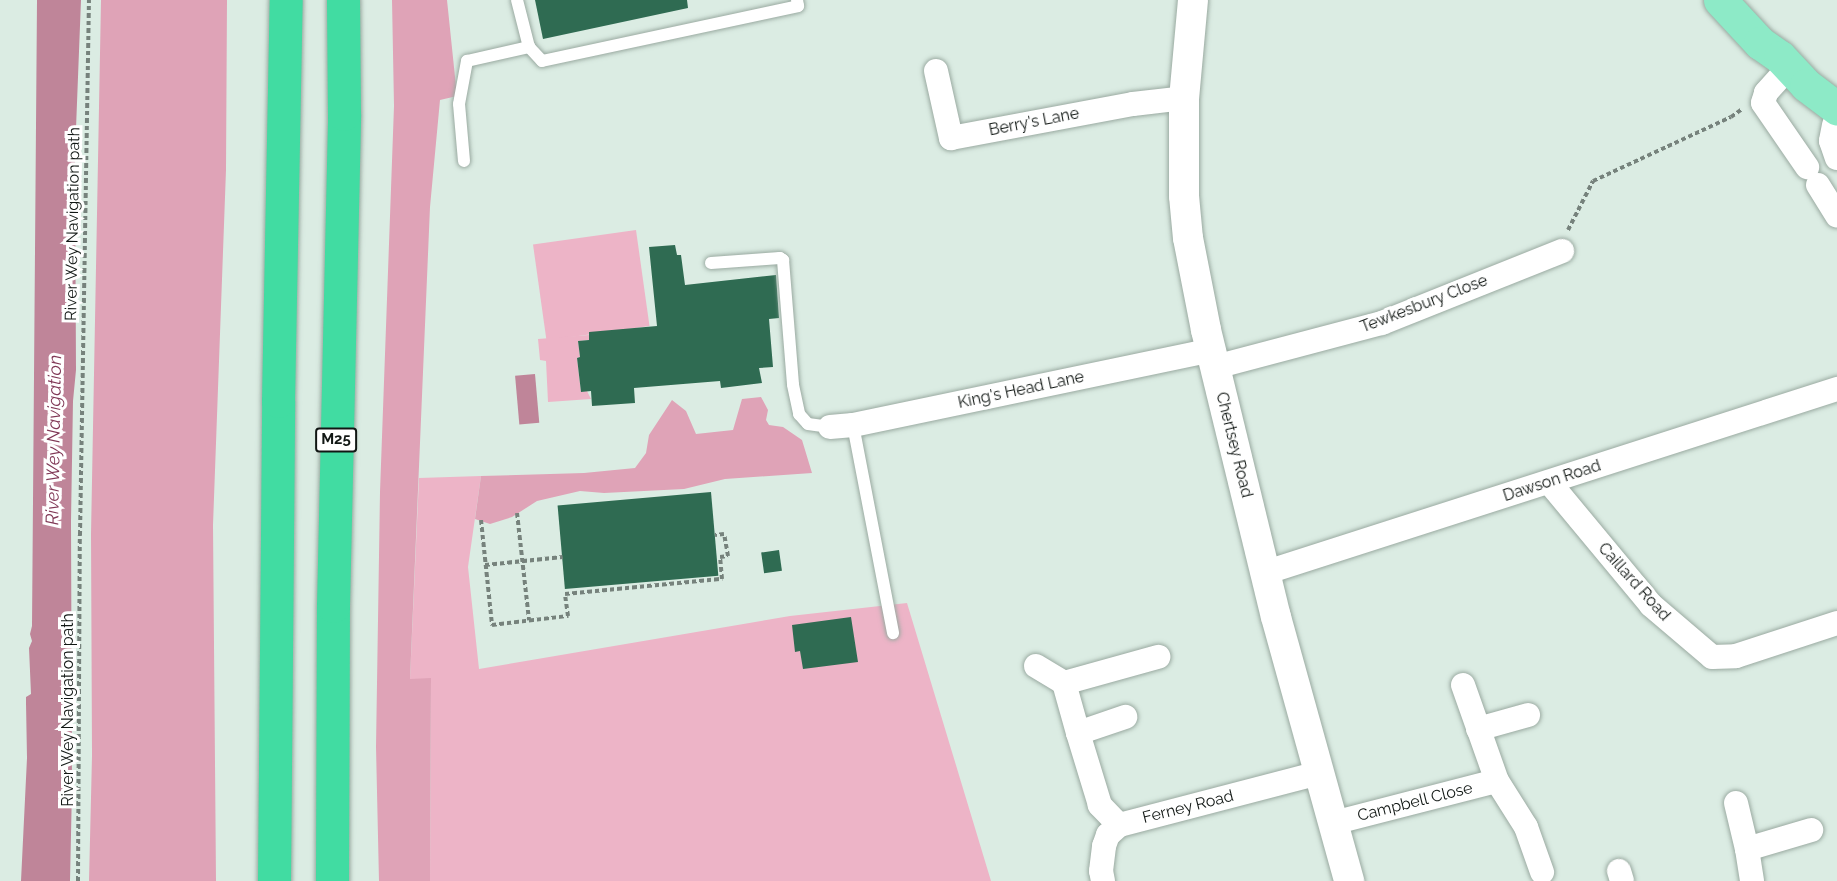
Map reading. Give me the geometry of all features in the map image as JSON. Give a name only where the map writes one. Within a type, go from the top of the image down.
[{"type":"highway","points":[[274,881],[278,401],[286,0]]},
{"type":"highway","name":"M25","points":[[332,881],[333,595],[344,126],[343,0]]},
{"type":"main road","points":[[1720,0],[1753,36],[1782,77],[1830,112]]},
{"type":"street","name":"Chertsey Road","points":[[1193,0],[1184,98],[1184,184],[1188,238],[1213,359],[1266,572],[1318,773],[1349,881]]},
{"type":"street","name":"Berry's Lane","points":[[936,71],[951,138],[1123,106],[1184,98]]},
{"type":"street","points":[[1782,77],[1766,93],[1763,103],[1837,215]]},
{"type":"street","points":[[1830,112],[1831,141],[1837,158]]},
{"type":"street","name":"Tewkesbury Close","points":[[1213,359],[1382,323],[1562,251]]},
{"type":"street","name":"King's Head Lane","points":[[841,426],[1213,359]]},
{"type":"street","name":"Dawson Road","points":[[1266,572],[1837,389]]},
{"type":"street","name":"Caillard Road","points":[[1549,482],[1651,605],[1712,657],[1736,656],[1837,623]]},
{"type":"street","points":[[1064,683],[1158,657]]},
{"type":"street","points":[[1036,666],[1064,683],[1100,805],[1119,825]]},
{"type":"street","name":"Campbell Close","points":[[1463,685],[1497,781],[1526,827],[1542,872]]},
{"type":"street","points":[[1478,729],[1528,715]]},
{"type":"street","points":[[1078,732],[1125,717]]},
{"type":"street","name":"Ferney Road","points":[[1103,881],[1101,871],[1104,846],[1108,835],[1119,825],[1318,773]]},
{"type":"street","name":"Campbell Close","points":[[1334,823],[1497,781]]},
{"type":"street","points":[[1736,803],[1752,881]]},
{"type":"street","points":[[1747,849],[1812,830]]},
{"type":"lane","points":[[518,0],[529,47],[542,61],[798,6],[797,0]]},
{"type":"lane","points":[[464,160],[459,104],[467,61],[529,47]]},
{"type":"lane","points":[[711,263],[780,258],[783,260],[793,385],[799,414],[808,424],[841,426],[893,633]]},
{"type":"path","name":"River Wey Navigation path","points":[[78,881],[80,535],[89,0]]},
{"type":"path","points":[[1562,251],[1568,229],[1593,181],[1731,117],[1782,77]]},
{"type":"path","points":[[518,513],[529,620]]},
{"type":"path","points":[[481,520],[492,625],[568,616],[565,594],[722,579],[720,556],[728,556],[724,534],[715,535]]},
{"type":"path","points":[[485,565],[563,557]]},
{"type":"shaded area","points":[[101,0],[227,0],[226,170],[213,525],[216,881],[89,881],[92,756],[91,534]]},
{"type":"shaded area","points":[[392,0],[447,0],[457,96],[440,100],[430,207],[410,679],[431,678],[430,881],[379,881],[376,747],[380,492],[394,106]]},
{"type":"shaded area","points":[[636,230],[649,326],[547,341],[533,244]]},
{"type":"shaded area","points":[[589,335],[590,340],[578,341],[580,357],[577,358],[581,392],[587,391],[591,399],[548,402],[546,361],[540,360],[538,339]]},
{"type":"shaded area","points":[[761,397],[768,410],[766,420],[769,425],[783,427],[802,440],[812,473],[725,479],[684,489],[604,493],[580,491],[537,501],[512,517],[490,524],[475,519],[481,476],[584,473],[635,468],[646,453],[649,435],[672,400],[686,411],[696,434],[733,430],[742,399]]},
{"type":"shaded area","points":[[481,476],[468,567],[479,669],[790,616],[907,603],[991,881],[430,881],[431,679],[410,679],[419,478]]},
{"type":"water","name":"River Wey Navigation","points":[[37,0],[81,0],[75,154],[76,370],[73,401],[71,521],[70,881],[21,881],[27,758],[26,697],[31,694],[29,648],[32,641],[30,634],[32,626]]},
{"type":"water","points":[[535,374],[539,423],[519,425],[515,376]]},
{"type":"building","points":[[535,0],[687,0],[688,8],[543,39]]},
{"type":"building","points":[[675,245],[677,255],[681,255],[685,285],[776,275],[779,318],[769,319],[773,367],[759,368],[762,383],[721,388],[720,381],[634,388],[635,403],[592,406],[591,391],[581,392],[577,358],[580,357],[578,341],[589,340],[589,332],[657,326],[649,247]]},
{"type":"building","points":[[711,492],[718,576],[565,589],[558,505]]},
{"type":"building","points":[[779,550],[782,571],[764,573],[761,553]]},
{"type":"building","points":[[851,617],[858,662],[803,669],[800,651],[795,652],[792,625]]}]
